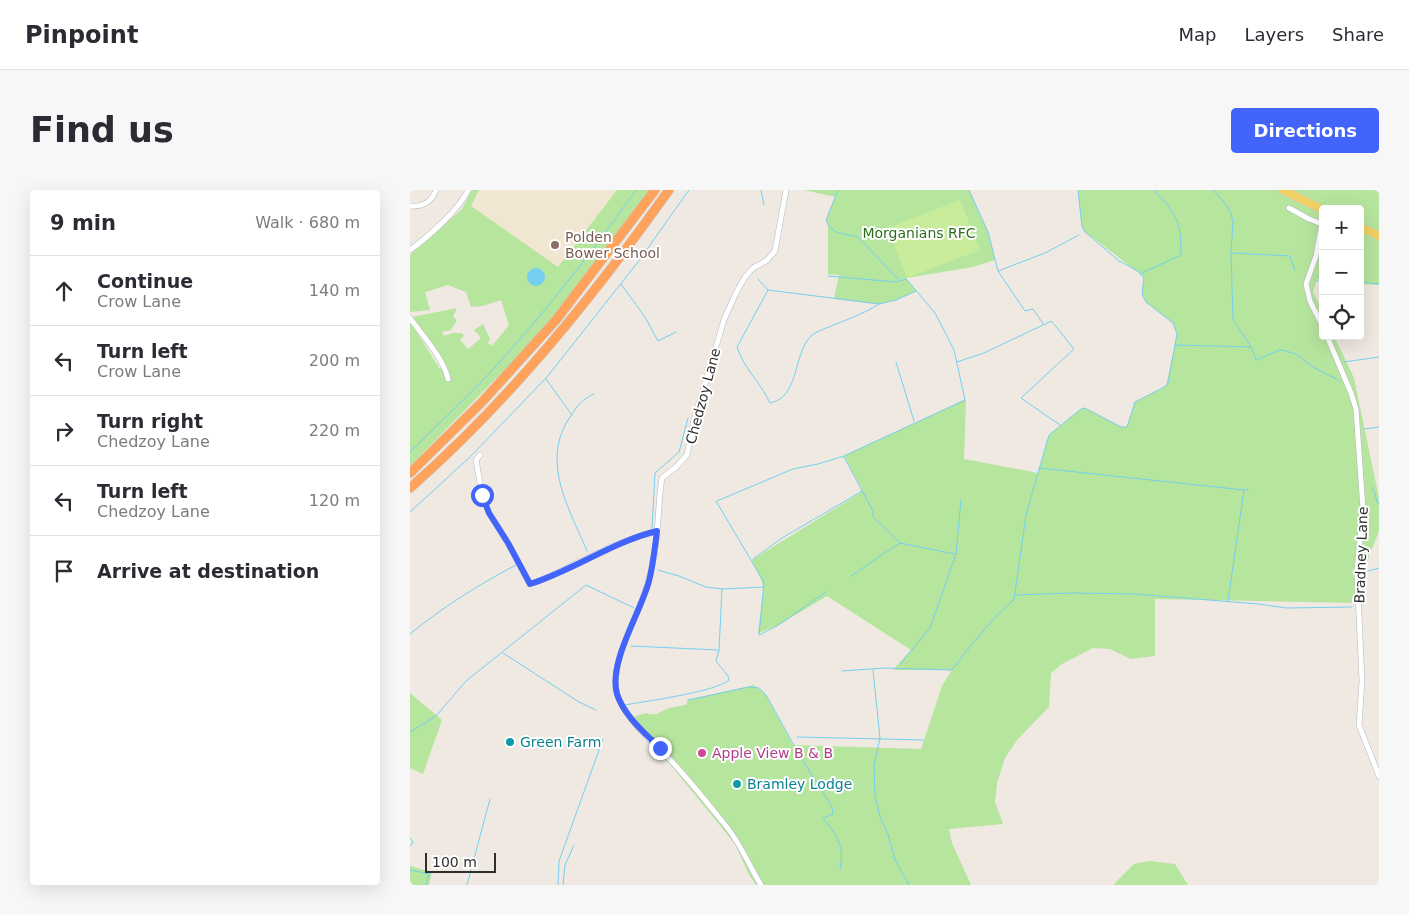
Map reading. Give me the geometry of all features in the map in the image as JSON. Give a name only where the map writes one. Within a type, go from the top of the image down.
[{"type":"highway","points":[[410,473],[482,402],[556,320],[655,190]]},
{"type":"highway","points":[[410,488],[438,464],[491,409],[568,323],[634,239],[669,190]]},
{"type":"main road","points":[[1284,190],[1319,208]]},
{"type":"main road","points":[[1364,229],[1379,236]]},
{"type":"street","points":[[410,207],[417,207],[427,203],[434,196],[436,190]]},
{"type":"street","points":[[410,250],[450,214],[463,200],[468,190]]},
{"type":"street","name":"Chedzoy Lane","points":[[761,885],[746,860],[738,841],[727,826],[675,765],[627,714],[618,696],[616,681],[621,656],[649,581],[657,531],[662,478],[687,455],[694,420],[724,320],[736,293],[745,277],[753,268],[766,261],[775,251],[786,190]]},
{"type":"street","points":[[1289,208],[1309,219],[1319,221]]},
{"type":"street","points":[[1319,238],[1316,256],[1306,284],[1310,301],[1319,319]]},
{"type":"street","points":[[410,318],[438,358],[448,379]]},
{"type":"street","name":"Bradney Lane","points":[[1329,340],[1356,409],[1363,509],[1357,571],[1362,681],[1359,725],[1379,776]]},
{"type":"street","points":[[480,455],[476,460],[482,495],[489,513],[530,584],[549,578],[635,536],[657,531]]},
{"type":"shaded area","name":"Polden Bower School","points":[[472,190],[624,190],[558,267],[466,203]]},
{"type":"green space","points":[[472,190],[479,190],[471,206],[558,267],[617,190],[649,190],[564,304],[528,346],[410,466],[410,322],[440,369],[443,364],[412,317],[457,308],[453,317],[457,320],[451,330],[442,332],[444,336],[462,333],[464,336],[460,340],[468,349],[481,338],[474,330],[483,324],[490,339],[488,343],[492,346],[509,325],[501,300],[483,306],[471,307],[466,292],[448,285],[425,292],[430,310],[410,312],[410,255],[462,209]]},
{"type":"green space","name":"Morganians RFC","points":[[804,190],[969,190],[988,232],[995,260],[973,267],[907,278],[916,291],[896,300],[879,304],[834,299],[839,275],[828,274],[828,226],[826,220],[835,197]]},
{"type":"green space","points":[[1078,190],[1379,190],[1379,285],[1364,284],[1364,205],[1319,205],[1319,279],[1317,279],[1313,292],[1319,304],[1319,340],[1336,340],[1354,378],[1379,498],[1379,531],[1364,569],[1358,603],[1155,599],[1155,656],[1131,659],[1110,649],[1093,648],[1062,664],[1051,673],[1049,707],[1017,740],[1005,758],[997,783],[995,802],[1003,824],[949,829],[952,843],[971,885],[756,885],[749,875],[735,844],[673,768],[633,726],[630,718],[646,713],[656,714],[669,708],[686,705],[688,700],[754,685],[766,695],[793,745],[921,749],[942,686],[952,670],[893,670],[911,650],[827,596],[777,626],[758,633],[764,587],[752,560],[863,491],[844,456],[966,399],[964,459],[1038,473],[1049,435],[1081,409],[1085,408],[1121,427],[1127,427],[1135,402],[1166,386],[1177,334],[1173,323],[1146,302],[1142,294],[1144,277],[1084,231]]},
{"type":"green space","points":[[960,200],[980,250],[907,278],[888,228]]},
{"type":"green space","points":[[410,693],[442,720],[423,774],[410,768]]},
{"type":"green space","points":[[1149,861],[1175,864],[1188,885],[1113,885],[1134,864]]},
{"type":"green space","points":[[410,866],[432,872],[429,885],[410,885]]},
{"type":"water","points":[[536,268],[542,271],[545,277],[542,283],[536,286],[530,283],[527,277],[530,271]]},
{"type":"waterway","points":[[410,452],[486,377],[526,332],[583,262],[636,190]]},
{"type":"waterway","points":[[410,512],[471,456],[547,377],[638,262],[689,190]]},
{"type":"waterway","points":[[761,190],[764,205]]},
{"type":"waterway","points":[[717,501],[793,469],[844,456],[965,400],[954,350],[935,313],[906,279],[900,281],[858,237],[839,233],[829,225],[826,220],[838,190]]},
{"type":"waterway","points":[[969,190],[988,232],[998,271],[1025,311],[1033,309],[1044,325],[1051,321],[1074,349],[1021,398],[1060,425]]},
{"type":"waterway","points":[[842,671],[885,668],[952,670],[996,616],[1014,600],[1026,515],[1049,435],[1081,409],[1085,408],[1121,427],[1127,427],[1135,402],[1166,386],[1168,383],[1177,334],[1173,323],[1146,302],[1142,294],[1144,278],[1138,271],[1119,261],[1084,231],[1078,190]]},
{"type":"waterway","points":[[1142,273],[1181,255],[1179,226],[1173,212],[1154,190]]},
{"type":"waterway","points":[[1213,190],[1225,203],[1231,213],[1233,223],[1231,252],[1233,320],[1251,347],[1256,360],[1280,350],[1286,351],[1296,354],[1313,367],[1340,381]]},
{"type":"waterway","points":[[998,271],[1045,253],[1079,235]]},
{"type":"waterway","points":[[1232,253],[1290,256],[1295,270]]},
{"type":"waterway","points":[[828,276],[899,281]]},
{"type":"waterway","points":[[758,279],[768,290],[879,304],[896,300],[916,291]]},
{"type":"waterway","points":[[1364,282],[1379,284]]},
{"type":"waterway","points":[[621,284],[645,317],[658,341],[676,332]]},
{"type":"waterway","points":[[768,290],[737,347],[743,361],[770,403],[780,399],[787,392],[801,353],[811,336],[879,304]]},
{"type":"waterway","points":[[957,362],[984,353],[1043,325]]},
{"type":"waterway","points":[[1175,345],[1251,347]]},
{"type":"waterway","points":[[1344,362],[1379,357]]},
{"type":"waterway","points":[[896,362],[914,421]]},
{"type":"waterway","points":[[546,379],[572,415]]},
{"type":"waterway","points":[[587,551],[560,484],[557,450],[561,434],[570,417],[580,403],[594,394]]},
{"type":"waterway","points":[[652,528],[655,473],[679,452],[688,418]]},
{"type":"waterway","points":[[1364,429],[1379,427]]},
{"type":"waterway","points":[[844,457],[873,511],[873,517],[900,543],[955,554]]},
{"type":"waterway","points":[[1039,468],[1244,490]]},
{"type":"waterway","points":[[1372,488],[1379,504]]},
{"type":"waterway","points":[[1228,601],[1244,490],[1248,489]]},
{"type":"waterway","points":[[753,559],[782,538],[862,491]]},
{"type":"waterway","points":[[900,664],[930,628],[956,554],[961,500]]},
{"type":"waterway","points":[[716,501],[764,582],[759,635],[777,626],[826,592]]},
{"type":"waterway","points":[[851,576],[900,543]]},
{"type":"waterway","points":[[410,634],[461,597],[516,565]]},
{"type":"waterway","points":[[1364,572],[1379,568]]},
{"type":"waterway","points":[[658,570],[706,587],[722,589],[764,587]]},
{"type":"waterway","points":[[410,732],[436,716],[466,681],[586,585],[634,608]]},
{"type":"waterway","points":[[625,705],[696,692],[729,680],[716,661],[719,650],[722,589]]},
{"type":"waterway","points":[[1016,595],[1072,593],[1135,594],[1287,608],[1352,607]]},
{"type":"waterway","points":[[631,646],[718,650]]},
{"type":"waterway","points":[[503,653],[579,702],[596,710]]},
{"type":"waterway","points":[[873,670],[880,738],[874,766],[875,796],[895,860],[909,885]]},
{"type":"waterway","points":[[688,700],[749,687],[759,688],[766,695],[800,756],[832,807],[833,814],[823,818],[839,842],[841,848],[840,869]]},
{"type":"waterway","points":[[797,737],[924,740]]},
{"type":"waterway","points":[[558,885],[559,861],[603,739]]},
{"type":"waterway","points":[[467,885],[490,799]]},
{"type":"waterway","points":[[410,838],[413,842],[410,846]]},
{"type":"waterway","points":[[563,885],[565,865],[574,845]]},
{"type":"waterway","points":[[410,870],[429,874],[426,885]]},
{"type":"place","name":"Polden Bower School","points":[[555,245]]},
{"type":"place","name":"Green Farm","points":[[510,742]]},
{"type":"place","name":"Apple View B & B","points":[[702,753]]},
{"type":"place","name":"Bramley Lodge","points":[[737,784]]},
{"type":"route","points":[[482,495],[489,513],[530,584],[549,578],[635,536],[657,531],[649,581],[621,656],[616,688],[624,710],[660,748]]}]
